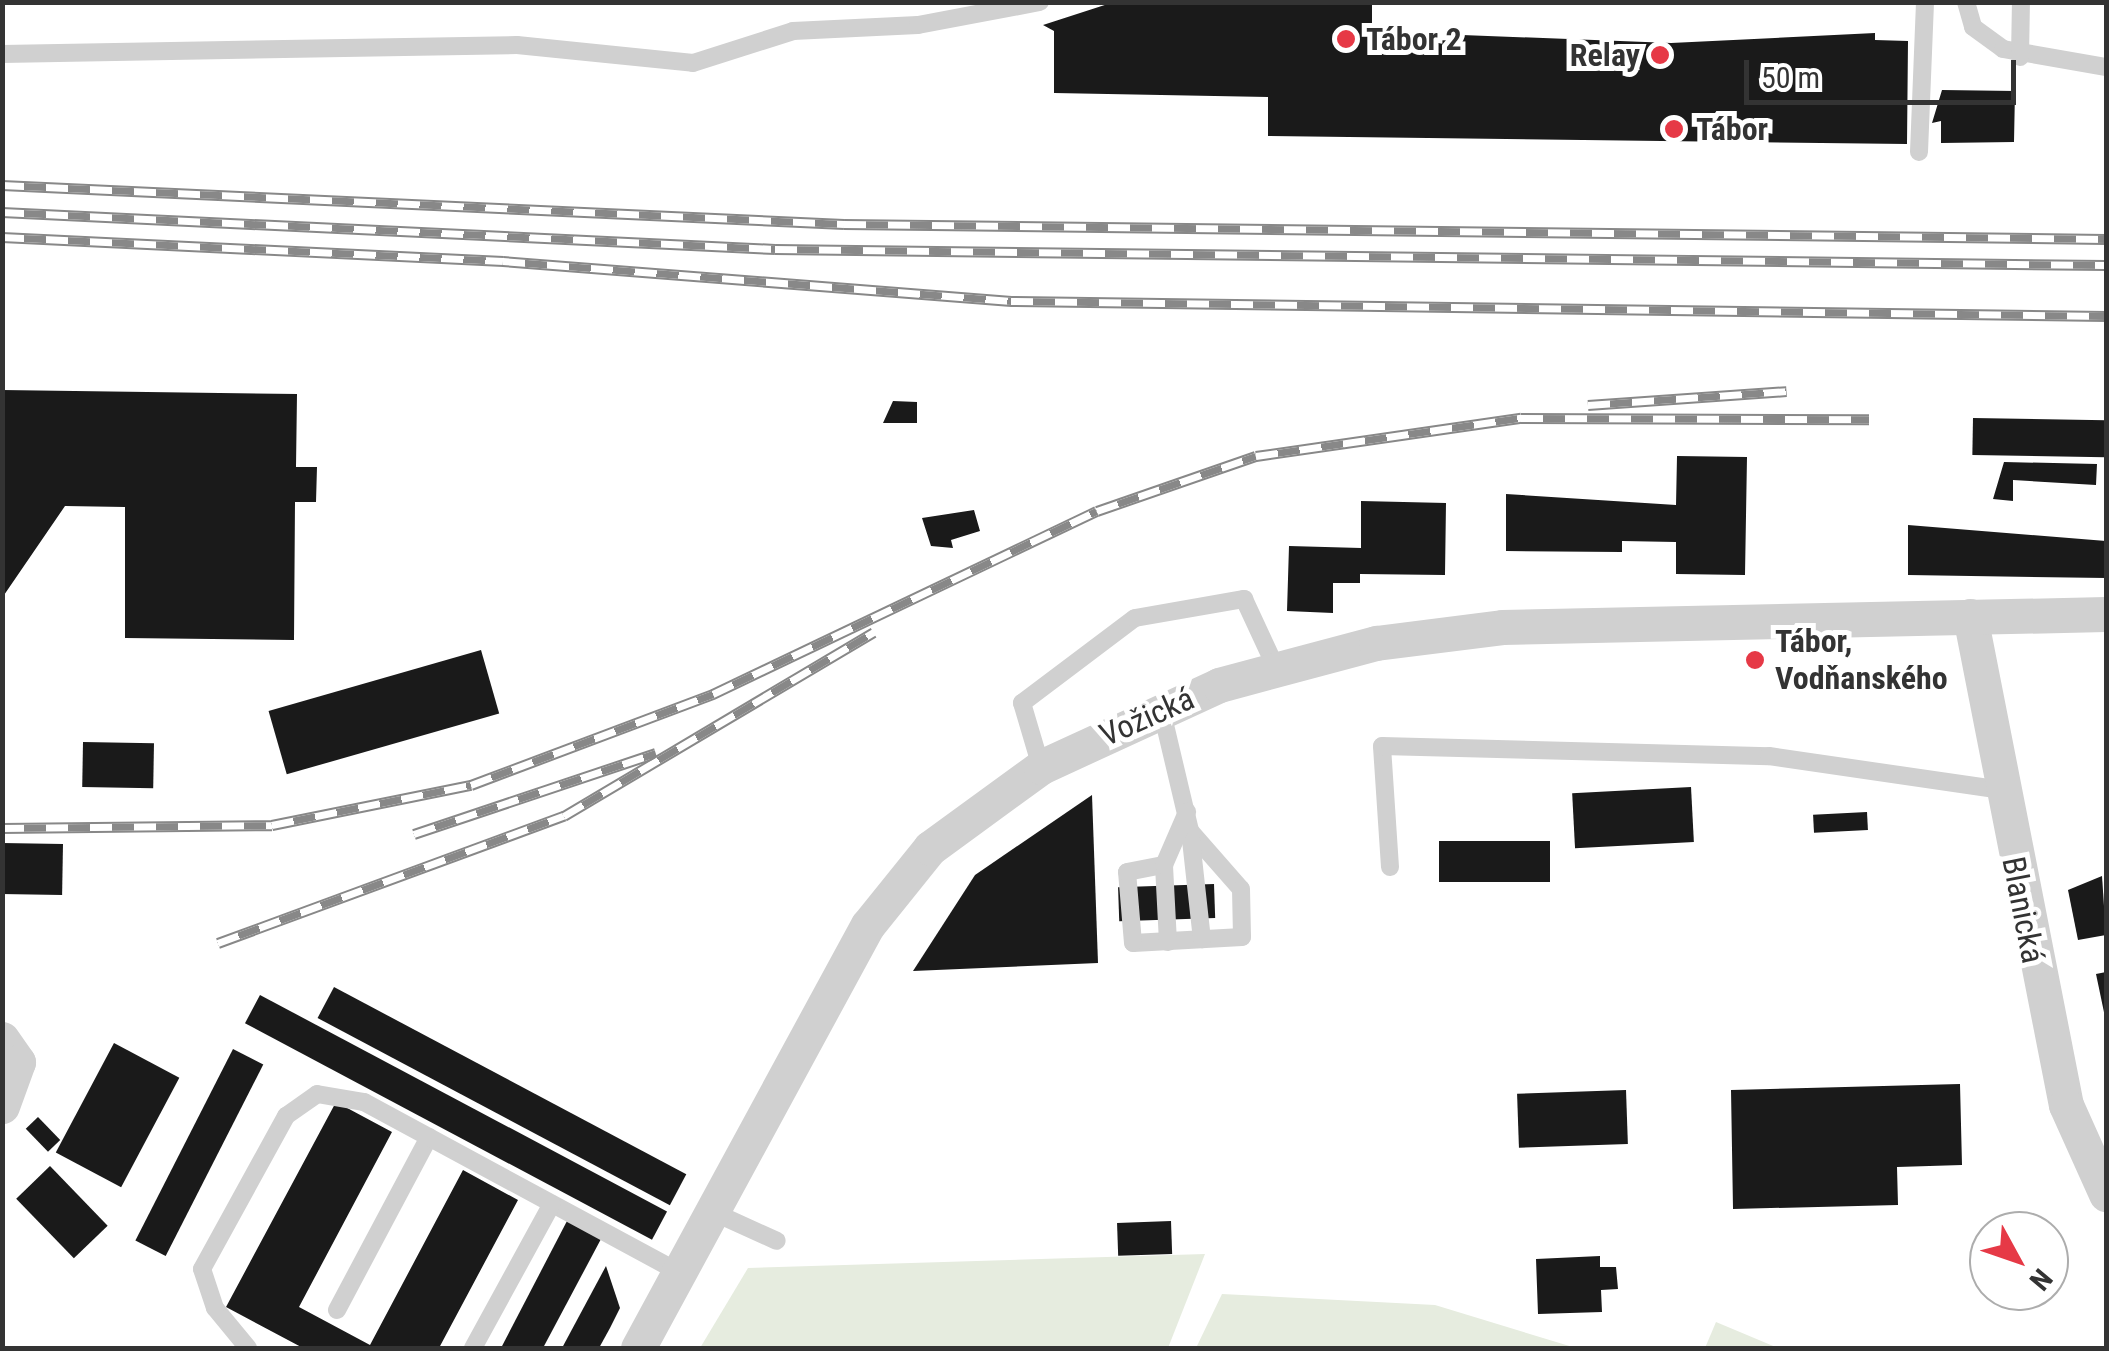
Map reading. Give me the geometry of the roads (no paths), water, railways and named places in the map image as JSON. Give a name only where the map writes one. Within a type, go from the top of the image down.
[{"type":"street","name":"Vožická","points":[[638,1348],[878,911],[930,848],[1041,767],[1161,708],[1376,643],[1502,627],[2106,614]]},
{"type":"street","name":"Blanická","points":[[1970,616],[2001,790],[2066,1105],[2106,1194]]},
{"type":"street","points":[[2,1106],[18,1074],[8,1045]]},
{"type":"lane","points":[[2,54],[516,46],[693,63],[793,31],[918,25],[1040,2]]},
{"type":"lane","points":[[1919,152],[1926,2]]},
{"type":"lane","points":[[1966,2],[1973,27],[2012,53],[2106,67]]},
{"type":"lane","points":[[2012,53],[2021,2]]},
{"type":"lane","points":[[1041,767],[1022,703],[1135,618],[1244,600],[1277,670]]},
{"type":"lane","points":[[1161,708],[1189,821],[1202,939]]},
{"type":"lane","points":[[1390,868],[1382,746],[1769,756],[2001,790]]},
{"type":"lane","points":[[1168,942],[1164,866],[1189,821]]},
{"type":"lane","points":[[1164,866],[1127,872],[1133,944],[1242,937],[1242,889],[1189,821]]},
{"type":"lane","points":[[248,1348],[214,1308],[202,1269],[293,1108],[342,1093],[679,1272]]},
{"type":"lane","points":[[337,1310],[429,1137]]},
{"type":"lane","points":[[473,1348],[552,1204]]},
{"type":"lane","points":[[711,1211],[777,1241]]},
{"type":"railway","points":[[2,185],[844,224],[2106,239]]},
{"type":"railway","points":[[2,212],[775,249],[2106,265]]},
{"type":"railway","points":[[2,237],[503,261],[1011,301],[2106,316]]},
{"type":"railway","points":[[1588,405],[1787,391]]},
{"type":"railway","points":[[2,828],[272,825],[471,785],[713,694],[1097,511],[1256,456],[1521,418],[1869,419]]},
{"type":"railway","points":[[218,943],[564,816],[874,632]]},
{"type":"railway","points":[[414,834],[656,753]]},
{"type":"place","name":"Tábor 2","points":[[1346,39]]},
{"type":"place","name":"Relay","points":[[1660,55]]},
{"type":"place","name":"Tábor","points":[[1674,129]]},
{"type":"place","name":"Tábor, Vodňanského","points":[[1755,660]]}]
